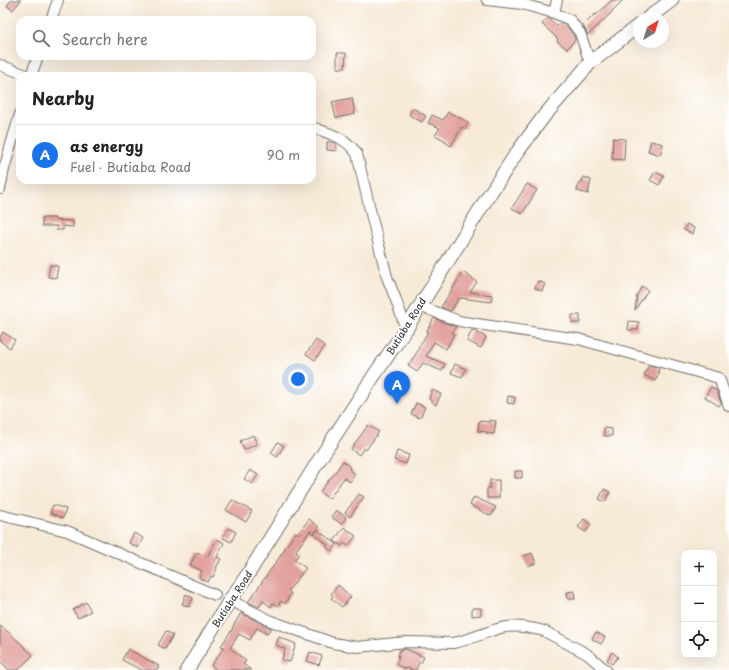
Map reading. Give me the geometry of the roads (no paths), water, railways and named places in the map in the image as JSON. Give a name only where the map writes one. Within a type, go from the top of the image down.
[{"type":"main road","points":[[656,12],[672,0]]},
{"type":"main road","name":"Butiaba Road","points":[[187,670],[321,457],[406,329],[516,154],[544,116],[590,63],[633,30]]},
{"type":"street","points":[[52,16],[58,0]]},
{"type":"street","points":[[487,0],[522,4],[554,13],[570,20],[580,33],[590,63]]},
{"type":"street","points":[[554,13],[557,0]]},
{"type":"street","points":[[32,72],[36,60]]},
{"type":"street","points":[[0,65],[19,72]]},
{"type":"street","points":[[0,189],[16,128]]},
{"type":"street","points":[[316,128],[345,140],[357,154],[387,277],[406,329]]},
{"type":"street","points":[[420,306],[464,322],[578,339],[719,378],[729,406]]},
{"type":"street","points":[[0,515],[67,531],[215,596]]},
{"type":"street","points":[[230,600],[271,621],[333,643],[357,647],[406,642],[461,642],[501,628],[510,627],[544,631],[587,654],[606,670]]},
{"type":"place","name":"as energy","points":[[397,404]]}]
